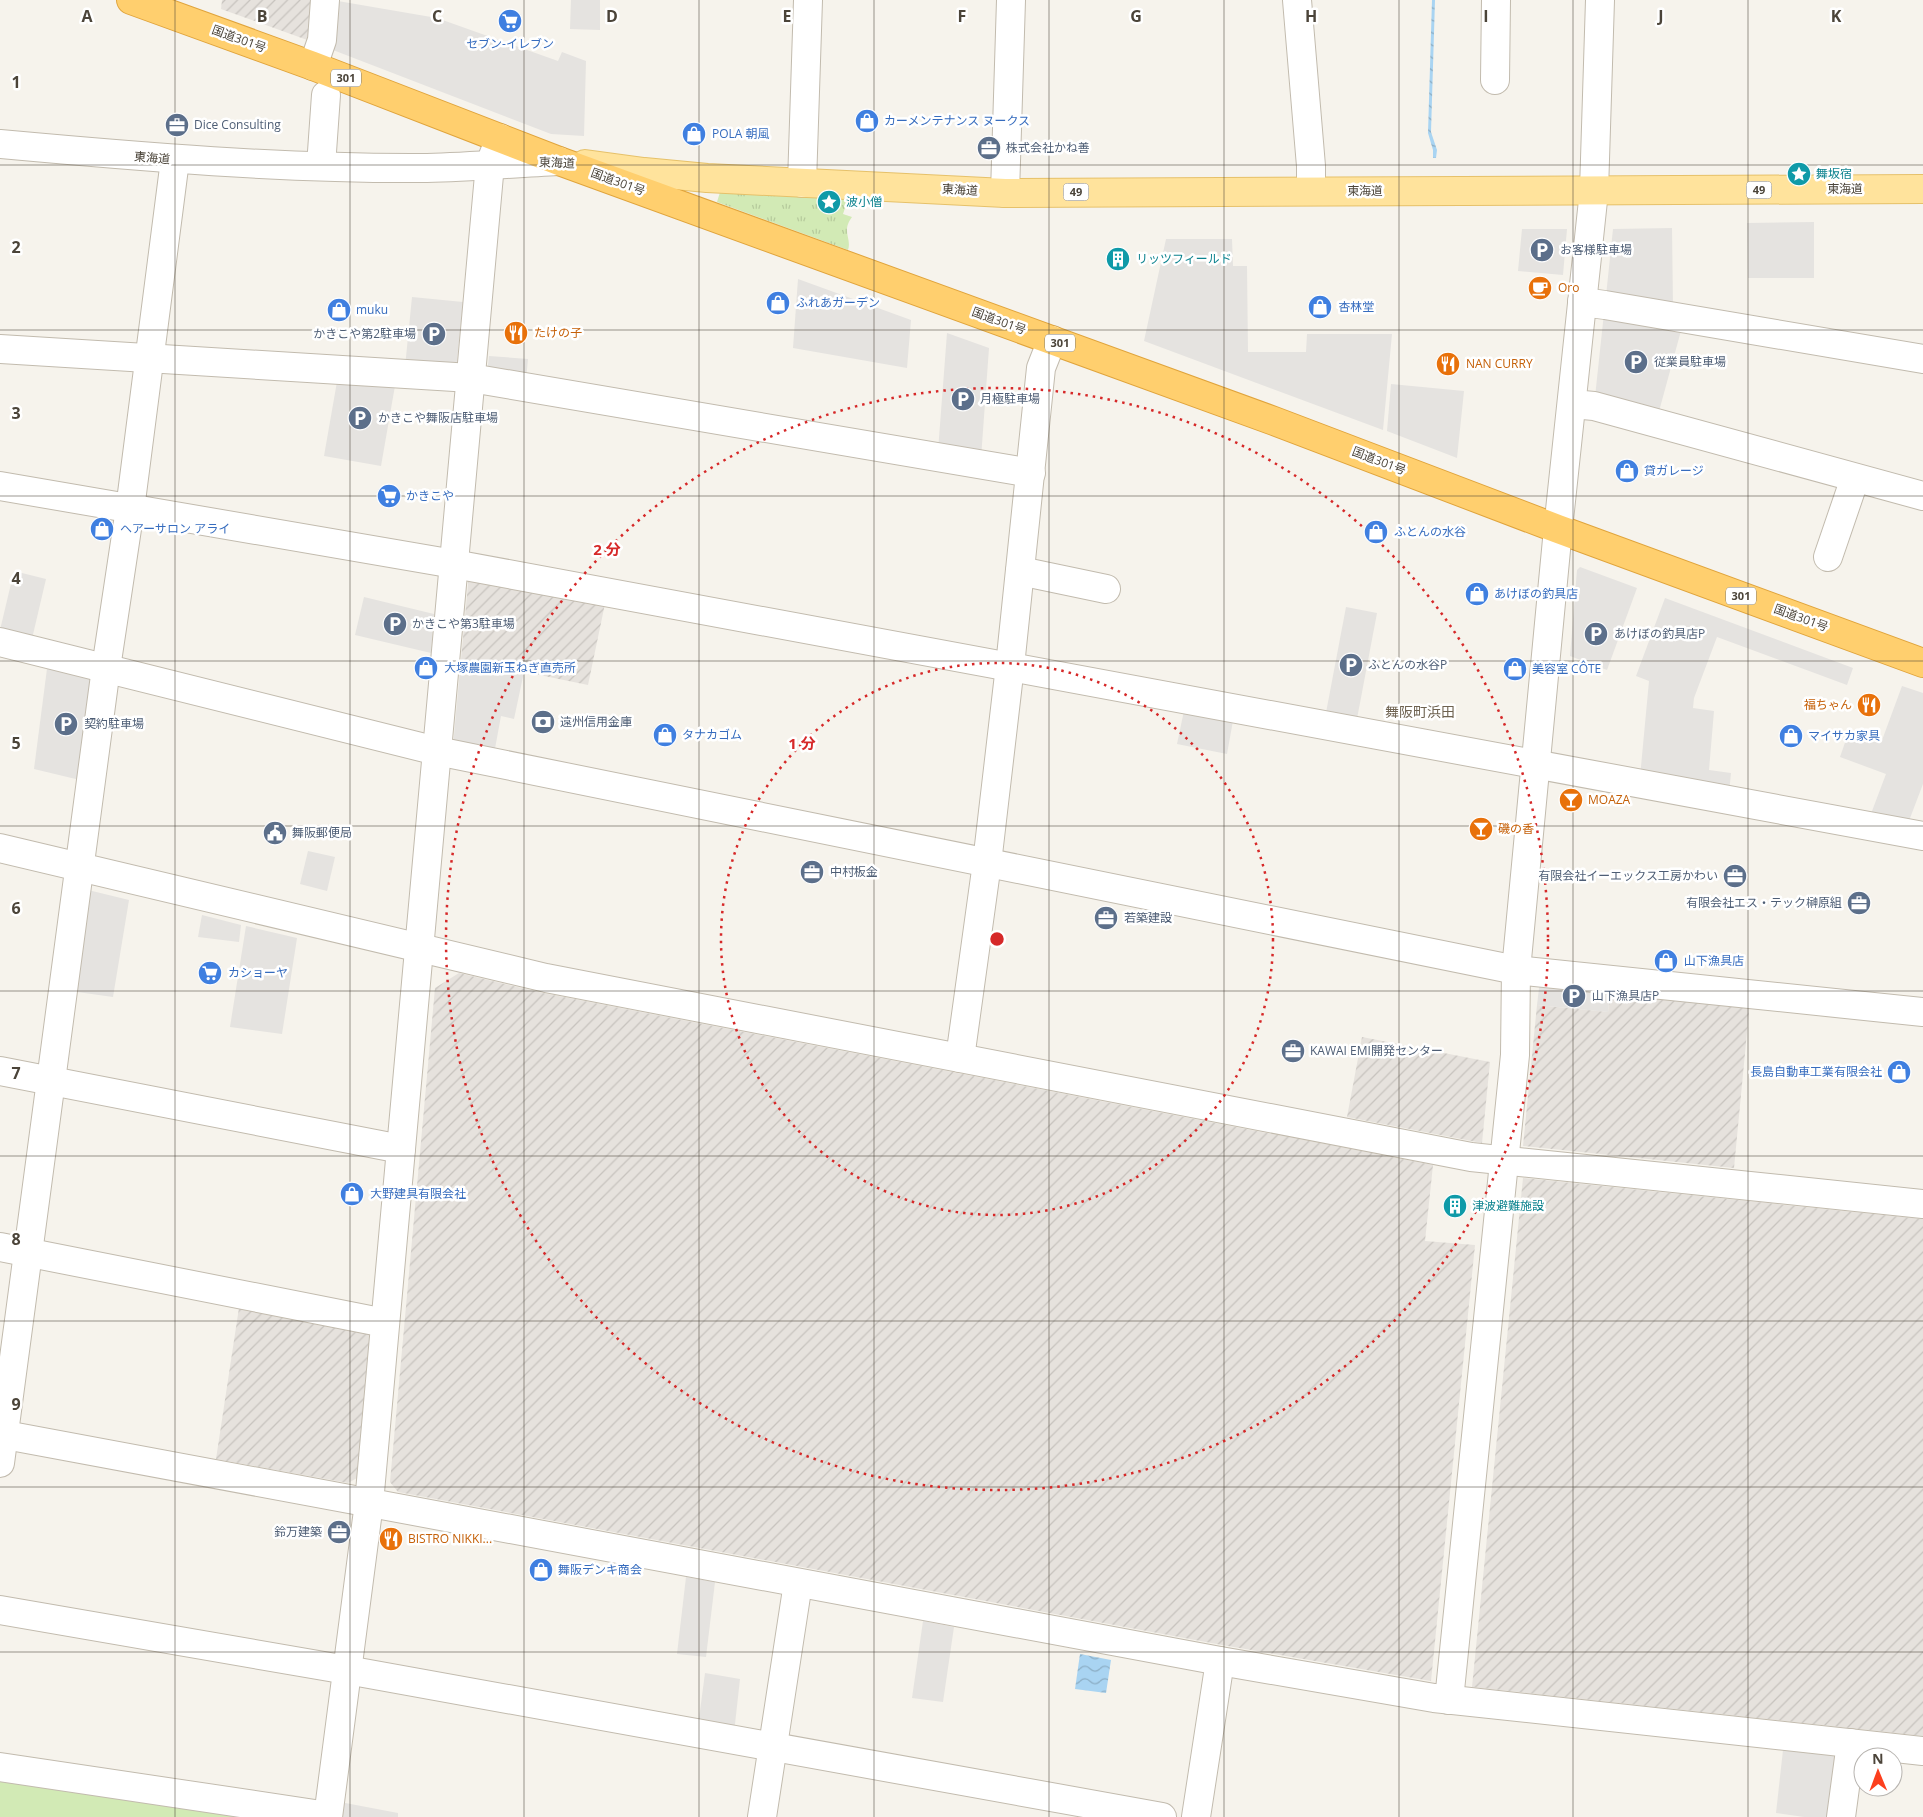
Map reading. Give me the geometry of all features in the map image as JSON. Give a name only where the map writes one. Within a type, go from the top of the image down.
[{"type":"highway","name":"国道301号","points":[[131,0],[313,66],[559,161],[1265,417],[1558,529],[1923,663]]},
{"type":"main road","name":"東海道","points":[[559,161],[644,172],[802,183],[1005,192],[1923,189]]},
{"type":"street","points":[[313,66],[322,40],[325,0]]},
{"type":"street","points":[[802,183],[808,0]]},
{"type":"street","points":[[1005,192],[1011,0]]},
{"type":"street","points":[[1297,0],[1311,166],[1311,191]]},
{"type":"street","points":[[1495,80],[1496,0]]},
{"type":"street","points":[[1450,1700],[1515,1054],[1516,970],[1558,529],[1594,191],[1600,0]]},
{"type":"street","points":[[321,166],[326,95]]},
{"type":"street","points":[[0,1767],[328,1817],[369,1502],[490,164],[500,138]]},
{"type":"street","name":"東海道","points":[[0,144],[175,160],[321,166],[428,168],[559,161]]},
{"type":"street","points":[[0,1463],[2,1434],[106,668],[130,509],[167,236],[175,160]]},
{"type":"street","points":[[1582,302],[1923,359]]},
{"type":"street","points":[[960,1058],[987,863],[1010,666],[1041,368],[1052,340]]},
{"type":"street","points":[[0,348],[471,378],[1031,473]]},
{"type":"street","points":[[1572,404],[1594,406],[1923,496]]},
{"type":"street","points":[[1828,557],[1855,478]]},
{"type":"street","points":[[0,486],[454,564],[1923,836]]},
{"type":"street","points":[[1020,571],[1106,589]]},
{"type":"street","points":[[0,642],[437,751],[1516,970],[1923,1012]]},
{"type":"street","points":[[0,848],[546,978],[1471,1157],[1923,1204]]},
{"type":"street","points":[[0,1071],[401,1149]]},
{"type":"street","points":[[0,1247],[385,1323]]},
{"type":"street","points":[[2,1434],[1220,1661],[1450,1700],[1923,1751]]},
{"type":"street","points":[[762,1817],[798,1583]]},
{"type":"street","points":[[0,1610],[347,1670],[1162,1817]]},
{"type":"street","points":[[1196,1817],[1220,1661]]},
{"type":"street","points":[[1841,1817],[1852,1743]]},
{"type":"shaded area","points":[[222,0],[318,0],[310,41],[221,9]]},
{"type":"shaded area","points":[[332,0],[437,18],[558,61],[562,52],[586,61],[584,136],[551,134],[333,50]]},
{"type":"shaded area","points":[[571,0],[600,0],[600,30],[570,29]]},
{"type":"shaded area","points":[[1814,222],[1814,278],[1748,278],[1747,223]]},
{"type":"shaded area","points":[[1672,228],[1673,308],[1606,296],[1613,229]]},
{"type":"shaded area","name":"お客様駐車場","points":[[1522,229],[1567,229],[1563,275],[1518,271]]},
{"type":"shaded area","points":[[1166,239],[1232,239],[1233,266],[1247,266],[1248,352],[1306,352],[1307,334],[1392,334],[1383,430],[1144,341]]},
{"type":"shaded area","points":[[798,279],[911,320],[907,368],[793,348]]},
{"type":"shaded area","name":"かきこや第2駐車場","points":[[412,297],[463,302],[456,370],[405,367]]},
{"type":"shaded area","name":"従業員駐車場","points":[[1604,313],[1682,327],[1658,415],[1595,397]]},
{"type":"shaded area","name":"月極駐車場","points":[[947,333],[989,348],[981,458],[938,451]]},
{"type":"shaded area","points":[[489,356],[528,359],[526,380],[487,373]]},
{"type":"shaded area","name":"かきこや舞阪店駐車場","points":[[338,376],[396,380],[381,466],[324,456]]},
{"type":"shaded area","points":[[1391,384],[1464,391],[1457,458],[1387,431]]},
{"type":"shaded area","name":"あけぼの釣具店P","points":[[1580,567],[1637,588],[1607,670],[1570,656],[1577,570]]},
{"type":"shaded area","points":[[14,571],[46,579],[31,643],[0,630]]},
{"type":"shaded area","points":[[469,574],[606,599],[588,685],[461,659]]},
{"type":"shaded area","name":"かきこや第3駐車場","points":[[364,597],[434,614],[431,653],[355,635]]},
{"type":"shaded area","points":[[1665,598],[1853,668],[1847,685],[1717,637],[1694,698],[1693,708],[1714,711],[1709,770],[1731,773],[1729,793],[1640,777],[1649,681],[1636,676]]},
{"type":"shaded area","name":"ふとんの水谷P","points":[[1346,607],[1377,613],[1356,724],[1325,718]]},
{"type":"shaded area","points":[[461,659],[524,672],[514,719],[501,716],[494,754],[453,746]]},
{"type":"shaded area","name":"契約駐車場","points":[[48,661],[94,672],[84,781],[34,769]]},
{"type":"shaded area","points":[[1902,686],[1923,693],[1923,784],[1907,826],[1869,819],[1886,774],[1840,757],[1849,731],[1881,743]]},
{"type":"shaded area","points":[[1185,706],[1234,715],[1227,754],[1177,744]]},
{"type":"shaded area","points":[[308,851],[335,857],[327,891],[300,884]]},
{"type":"shaded area","points":[[84,889],[129,900],[113,997],[70,991]]},
{"type":"shaded area","points":[[202,915],[241,925],[239,942],[198,937]]},
{"type":"shaded area","points":[[246,926],[297,938],[282,1034],[230,1027]]},
{"type":"shaded area","points":[[459,973],[543,993],[1433,1165],[1425,1241],[1475,1245],[1431,1681],[1222,1645],[398,1492],[390,1482],[435,988]]},
{"type":"shaded area","name":"山下漁具店P","points":[[1540,980],[1611,987],[1608,1012],[1537,1005]]},
{"type":"shaded area","points":[[1611,987],[1750,1001],[1734,1168],[1523,1146],[1537,1005],[1608,1012]]},
{"type":"shaded area","points":[[1362,1037],[1490,1062],[1482,1143],[1347,1117]]},
{"type":"shaded area","points":[[1523,1178],[1923,1219],[1923,1736],[1472,1687]]},
{"type":"shaded area","points":[[240,1301],[371,1327],[357,1478],[348,1483],[216,1459]]},
{"type":"shaded area","points":[[686,1577],[715,1582],[706,1657],[677,1654]]},
{"type":"shaded area","points":[[923,1621],[954,1627],[943,1702],[912,1698]]},
{"type":"shaded area","points":[[705,1673],[740,1679],[734,1733],[698,1726]]},
{"type":"shaded area","points":[[1783,1750],[1837,1756],[1834,1817],[1804,1817],[1776,1813]]},
{"type":"shaded area","points":[[340,1802],[398,1813],[398,1817],[338,1817]]},
{"type":"green space","points":[[721,189],[849,196],[843,214],[852,217],[847,227],[848,250],[717,202]]},
{"type":"green space","points":[[0,1779],[253,1817],[0,1817]]},
{"type":"water","points":[[1432,0],[1435,0],[1431,132],[1437,150],[1436,158],[1433,158],[1433,150],[1428,133]]},
{"type":"water","points":[[1080,1654],[1111,1660],[1106,1693],[1075,1689]]},
{"type":"place","name":"セブン-イレブン","points":[[510,21]]},
{"type":"place","name":"カーメンテナンス ヌークス","points":[[867,121]]},
{"type":"place","name":"Dice Consulting","points":[[177,125]]},
{"type":"place","name":"POLA 朝風","points":[[694,134]]},
{"type":"place","name":"株式会社かね善","points":[[989,148]]},
{"type":"place","name":"舞坂宿","points":[[1799,174]]},
{"type":"place","name":"波小僧","points":[[829,202]]},
{"type":"place","name":"お客様駐車場","points":[[1542,250]]},
{"type":"place","name":"リッツフィールド","points":[[1118,259]]},
{"type":"place","name":"Oro","points":[[1540,288]]},
{"type":"place","name":"ふれあガーデン","points":[[778,303]]},
{"type":"place","name":"杏林堂","points":[[1320,307]]},
{"type":"place","name":"muku","points":[[339,310]]},
{"type":"place","name":"たけの子","points":[[516,333]]},
{"type":"place","name":"かきこや第2駐車場","points":[[434,334]]},
{"type":"place","name":"従業員駐車場","points":[[1636,362]]},
{"type":"place","name":"NAN CURRY","points":[[1448,364]]},
{"type":"place","name":"月極駐車場","points":[[963,399]]},
{"type":"place","name":"かきこや舞阪店駐車場","points":[[360,418]]},
{"type":"place","name":"貸ガレージ","points":[[1627,471]]},
{"type":"place","name":"かきこや","points":[[389,496]]},
{"type":"place","name":"ヘアーサロン アライ","points":[[102,529]]},
{"type":"place","name":"ふとんの水谷","points":[[1376,532]]},
{"type":"place","name":"あけぼの釣具店","points":[[1477,594]]},
{"type":"place","name":"かきこや第3駐車場","points":[[395,624]]},
{"type":"place","name":"あけぼの釣具店P","points":[[1596,634]]},
{"type":"place","name":"ふとんの水谷P","points":[[1351,665]]},
{"type":"place","name":"大塚農園新玉ねぎ直売所","points":[[426,668]]},
{"type":"place","name":"美容室 CÔTE","points":[[1515,669]]},
{"type":"place","name":"福ちゃん","points":[[1869,705]]},
{"type":"place","name":"遠州信用金庫","points":[[543,722]]},
{"type":"place","name":"契約駐車場","points":[[66,724]]},
{"type":"place","name":"タナカゴム","points":[[665,735]]},
{"type":"place","name":"マイサカ家具","points":[[1791,736]]},
{"type":"place","name":"MOAZA","points":[[1571,800]]},
{"type":"place","name":"磯の香","points":[[1481,829]]},
{"type":"place","name":"舞阪郵便局","points":[[275,833]]},
{"type":"place","name":"中村板金","points":[[812,872]]},
{"type":"place","name":"有限会社イーエックス工房かわい","points":[[1735,876]]},
{"type":"place","name":"有限会社エス・テック榊原組","points":[[1859,903]]},
{"type":"place","name":"若築建設","points":[[1106,918]]},
{"type":"place","name":"山下漁具店","points":[[1666,961]]},
{"type":"place","name":"カショーヤ","points":[[210,973]]},
{"type":"place","name":"山下漁具店P","points":[[1574,996]]},
{"type":"place","name":"KAWAI EMI開発センター","points":[[1293,1051]]},
{"type":"place","name":"長島自動車工業有限会社","points":[[1899,1072]]},
{"type":"place","name":"大野建具有限会社","points":[[352,1194]]},
{"type":"place","name":"津波避難施設","points":[[1455,1206]]},
{"type":"place","name":"鈴万建築","points":[[339,1532]]},
{"type":"place","name":"BISTRO NIKKI...","points":[[391,1539]]},
{"type":"place","name":"舞阪デンキ商会","points":[[541,1570]]},
{"type":"district","name":"舞阪町浜田","points":[[1420,712]]}]
